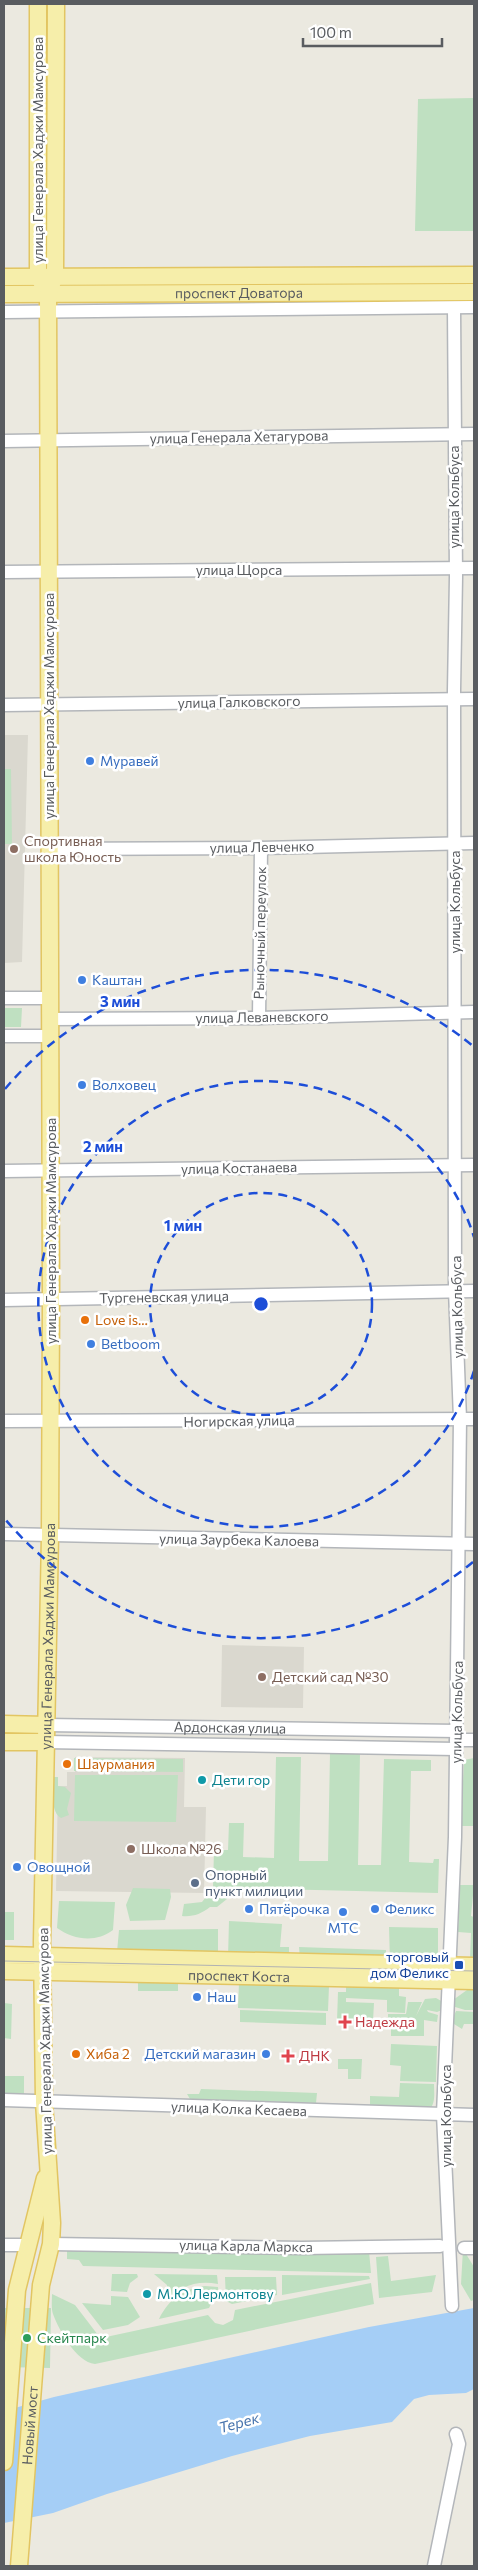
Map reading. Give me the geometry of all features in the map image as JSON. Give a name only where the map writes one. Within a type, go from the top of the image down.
[{"type":"main road","name":"улица Генерала Хаджи Мамсурова","points":[[38,4],[38,276],[48,294]]},
{"type":"main road","name":"улица Генерала Хаджи Мамсурова","points":[[41,2285],[51,2244],[52,2223],[44,2102],[42,1955],[51,1422],[48,294],[55,276],[56,4]]},
{"type":"main road","points":[[38,96],[55,95]]},
{"type":"main road","name":"проспект Доватора","points":[[4,277],[474,275]]},
{"type":"main road","name":"проспект Доватора","points":[[4,294],[474,292]]},
{"type":"main road","name":"Ардонская улица","points":[[4,1724],[46,1725]]},
{"type":"main road","name":"Ардонская улица","points":[[4,1742],[45,1742]]},
{"type":"main road","name":"проспект Коста","points":[[4,1955],[42,1955],[450,1973],[474,1981]]},
{"type":"main road","name":"проспект Коста","points":[[4,1971],[450,1973],[474,1966]]},
{"type":"main road","name":"улица Генерала Хаджи Мамсурова","points":[[17,2290],[47,2169]]},
{"type":"main road","name":"Новый мост","points":[[19,2566],[41,2285]]},
{"type":"main road","name":"Новый мост","points":[[4,2462],[17,2290]]},
{"type":"street","points":[[4,312],[474,307]]},
{"type":"street","name":"улица Кольбуса","points":[[452,2306],[443,2114],[450,1973],[456,1740],[460,1419],[455,1290],[454,308]]},
{"type":"street","name":"улица Генерала Хетагурова","points":[[4,441],[474,434]]},
{"type":"street","name":"улица Щорса","points":[[4,572],[474,568]]},
{"type":"street","name":"улица Галковского","points":[[4,705],[50,706],[474,699]]},
{"type":"street","name":"улица Левченко","points":[[49,849],[261,848],[474,843]]},
{"type":"street","name":"Рыночный переулок","points":[[259,1018],[261,848]]},
{"type":"street","points":[[4,998],[49,998]]},
{"type":"street","name":"улица Леваневского","points":[[49,1019],[259,1018],[474,1012]]},
{"type":"street","points":[[4,1036],[50,1036]]},
{"type":"street","name":"улица Костанаева","points":[[4,1171],[474,1165]]},
{"type":"street","name":"Тургеневская улица","points":[[4,1300],[474,1291]]},
{"type":"street","name":"Ногирская улица","points":[[4,1421],[474,1418]]},
{"type":"street","name":"улица Заурбека Калоева","points":[[4,1534],[474,1544]]},
{"type":"street","name":"Ардонская улица","points":[[46,1725],[456,1740]]},
{"type":"street","name":"Ардонская улица","points":[[45,1742],[474,1740]]},
{"type":"street","name":"улица Колка Кесаева","points":[[4,2100],[474,2116]]},
{"type":"street","points":[[4,2244],[27,2244]]},
{"type":"street","name":"улица Карла Маркса","points":[[51,2244],[302,2248],[440,2246]]},
{"type":"street","points":[[434,2566],[459,2444],[456,2434]]},
{"type":"shaded area","name":"Спортивная школа Юность","points":[[4,735],[28,735],[22,962],[4,963]]},
{"type":"shaded area","name":"Детский сад №30","points":[[222,1645],[304,1647],[303,1708],[221,1707]]},
{"type":"shaded area","name":"Школа №26","points":[[75,1757],[185,1758],[184,1807],[206,1807],[204,1893],[56,1891],[58,1786],[67,1786],[67,1772],[75,1772]]},
{"type":"green space","points":[[474,98],[474,231],[415,231],[418,99]]},
{"type":"green space","points":[[4,769],[11,769],[12,844],[4,844]]},
{"type":"green space","points":[[4,1008],[22,1008],[21,1027],[4,1027]]},
{"type":"green space","points":[[330,1753],[360,1754],[358,1865],[381,1865],[384,1759],[431,1760],[431,1771],[411,1771],[409,1862],[433,1863],[434,1859],[439,1859],[438,1893],[230,1888],[227,1899],[217,1907],[210,1907],[193,1915],[182,1916],[184,1904],[202,1902],[213,1888],[214,1850],[228,1850],[229,1823],[244,1823],[243,1857],[274,1858],[276,1757],[301,1757],[299,1861],[328,1861]]},
{"type":"green space","points":[[74,1758],[183,1759],[183,1772],[74,1771]]},
{"type":"green space","points":[[474,1758],[474,1826],[461,1826],[464,1760]]},
{"type":"green space","points":[[75,1775],[178,1775],[176,1822],[74,1821]]},
{"type":"green space","points":[[53,1777],[58,1777],[58,1786],[65,1787],[71,1793],[67,1809],[69,1815],[61,1818],[55,1811]]},
{"type":"green space","points":[[460,1885],[474,1885],[471,1916],[474,1917],[474,1959],[470,1959],[471,1933],[458,1932]]},
{"type":"green space","points":[[133,1888],[170,1889],[171,1897],[165,1920],[130,1921],[126,1905]]},
{"type":"green space","points":[[59,1901],[115,1902],[113,1930],[99,1937],[92,1938],[78,1937],[64,1932],[57,1928]]},
{"type":"green space","points":[[4,1912],[14,1912],[14,1940],[4,1940]]},
{"type":"green space","points":[[229,1921],[282,1924],[280,1947],[289,1947],[289,1959],[228,1957]]},
{"type":"green space","points":[[389,1927],[438,1928],[438,1963],[390,1962]]},
{"type":"green space","points":[[218,1929],[218,1957],[117,1952],[119,1930]]},
{"type":"green space","points":[[299,1947],[386,1950],[386,1961],[300,1959]]},
{"type":"green space","points":[[138,1983],[178,1983],[178,1991],[138,1991]]},
{"type":"green space","points":[[239,1983],[329,1986],[328,2011],[238,2008]]},
{"type":"green space","points":[[346,1986],[399,1988],[399,1996],[406,1997],[405,2013],[387,2012],[387,2000],[346,1998],[346,2002],[374,2003],[373,2021],[337,2021],[338,1992],[346,1992]]},
{"type":"green space","points":[[474,1989],[474,2010],[465,2010],[452,2006],[453,2000],[467,1990]]},
{"type":"green space","points":[[436,1998],[443,2002],[442,2010],[437,2012],[427,2010],[438,2015],[437,2022],[424,2020],[424,2036],[391,2036],[391,2019],[388,2019],[388,2014],[406,2014],[408,2002],[422,2002],[416,2016],[425,1999]]},
{"type":"green space","points":[[4,2003],[12,2004],[11,2039],[4,2038]]},
{"type":"green space","points":[[240,2010],[326,2013],[326,2025],[240,2022]]},
{"type":"green space","points":[[456,2011],[474,2012],[474,2024],[464,2024],[462,2029],[454,2024],[452,2020]]},
{"type":"green space","points":[[391,2044],[437,2046],[436,2082],[400,2081],[401,2066],[390,2065]]},
{"type":"green space","points":[[338,2059],[362,2059],[361,2079],[348,2079],[348,2069],[338,2069]]},
{"type":"green space","points":[[4,2076],[24,2076],[24,2100],[4,2100]]},
{"type":"green space","points":[[400,2083],[434,2084],[434,2101],[429,2110],[354,2105],[370,2105],[370,2096],[399,2097]]},
{"type":"green space","points":[[201,2089],[317,2093],[316,2103],[190,2099],[187,2094],[199,2094]]},
{"type":"green space","points":[[67,2247],[369,2251],[371,2273],[83,2266],[79,2260],[67,2259]]},
{"type":"green space","points":[[463,2249],[474,2267],[474,2300],[471,2301],[461,2284]]},
{"type":"green space","points":[[388,2256],[391,2281],[436,2275],[432,2292],[379,2298],[376,2257]]},
{"type":"green space","points":[[112,2274],[137,2274],[138,2277],[130,2283],[127,2292],[111,2291]]},
{"type":"green space","points":[[154,2274],[217,2275],[218,2284],[203,2283],[190,2285],[167,2299],[167,2285]]},
{"type":"green space","points":[[282,2275],[369,2276],[370,2279],[282,2295]]},
{"type":"green space","points":[[225,2277],[276,2277],[277,2295],[232,2304],[226,2301]]},
{"type":"green space","points":[[371,2283],[374,2304],[95,2364],[81,2358],[75,2352],[59,2328],[52,2309],[52,2294],[75,2305],[98,2335],[106,2337],[208,2315],[215,2323],[223,2325],[233,2320],[235,2310]]},
{"type":"green space","points":[[205,2286],[218,2287],[219,2299],[212,2302],[209,2308],[159,2319],[167,2306],[183,2292]]},
{"type":"green space","points":[[111,2296],[128,2297],[140,2317],[128,2325],[103,2330],[82,2303],[111,2305]]},
{"type":"green space","name":"Скейтпарк","points":[[4,2308],[51,2308],[50,2368],[4,2367]]},
{"type":"water","name":"Терек","points":[[474,2308],[474,2389],[466,2393],[429,2395],[414,2399],[392,2422],[310,2436],[232,2456],[107,2494],[53,2513],[4,2523],[4,2411],[54,2397],[369,2327]]},
{"type":"tram line","points":[[4,1961],[474,1971]]},
{"type":"place","name":"Муравей","points":[[90,761]]},
{"type":"place","name":"Спортивная школа Юность","points":[[14,849]]},
{"type":"place","name":"Каштан","points":[[82,980]]},
{"type":"place","name":"Волховец","points":[[82,1085]]},
{"type":"place","name":"Love is...","points":[[85,1320]]},
{"type":"place","name":"Betboom","points":[[91,1344]]},
{"type":"place","name":"Детский сад №30","points":[[262,1677]]},
{"type":"place","name":"Шаурмания","points":[[67,1764]]},
{"type":"place","name":"Дети гор","points":[[202,1780]]},
{"type":"place","name":"Школа №26","points":[[131,1849]]},
{"type":"place","name":"Овощной","points":[[17,1867]]},
{"type":"place","name":"Опорный пункт милиции","points":[[195,1883]]},
{"type":"place","name":"Пятёрочка","points":[[249,1909]]},
{"type":"place","name":"Феликс","points":[[375,1909]]},
{"type":"place","name":"МТС","points":[[343,1912]]},
{"type":"place","name":"торговый дом Феликс","points":[[459,1965]]},
{"type":"place","name":"Наш","points":[[197,1997]]},
{"type":"place","name":"Надежда","points":[[345,2022]]},
{"type":"place","name":"Хиба 2","points":[[76,2054]]},
{"type":"place","name":"Детский магазин","points":[[266,2054]]},
{"type":"place","name":"ДНК","points":[[288,2056]]},
{"type":"place","name":"М.Ю.Лермонтову","points":[[147,2294]]},
{"type":"place","name":"Скейтпарк","points":[[27,2338]]}]
